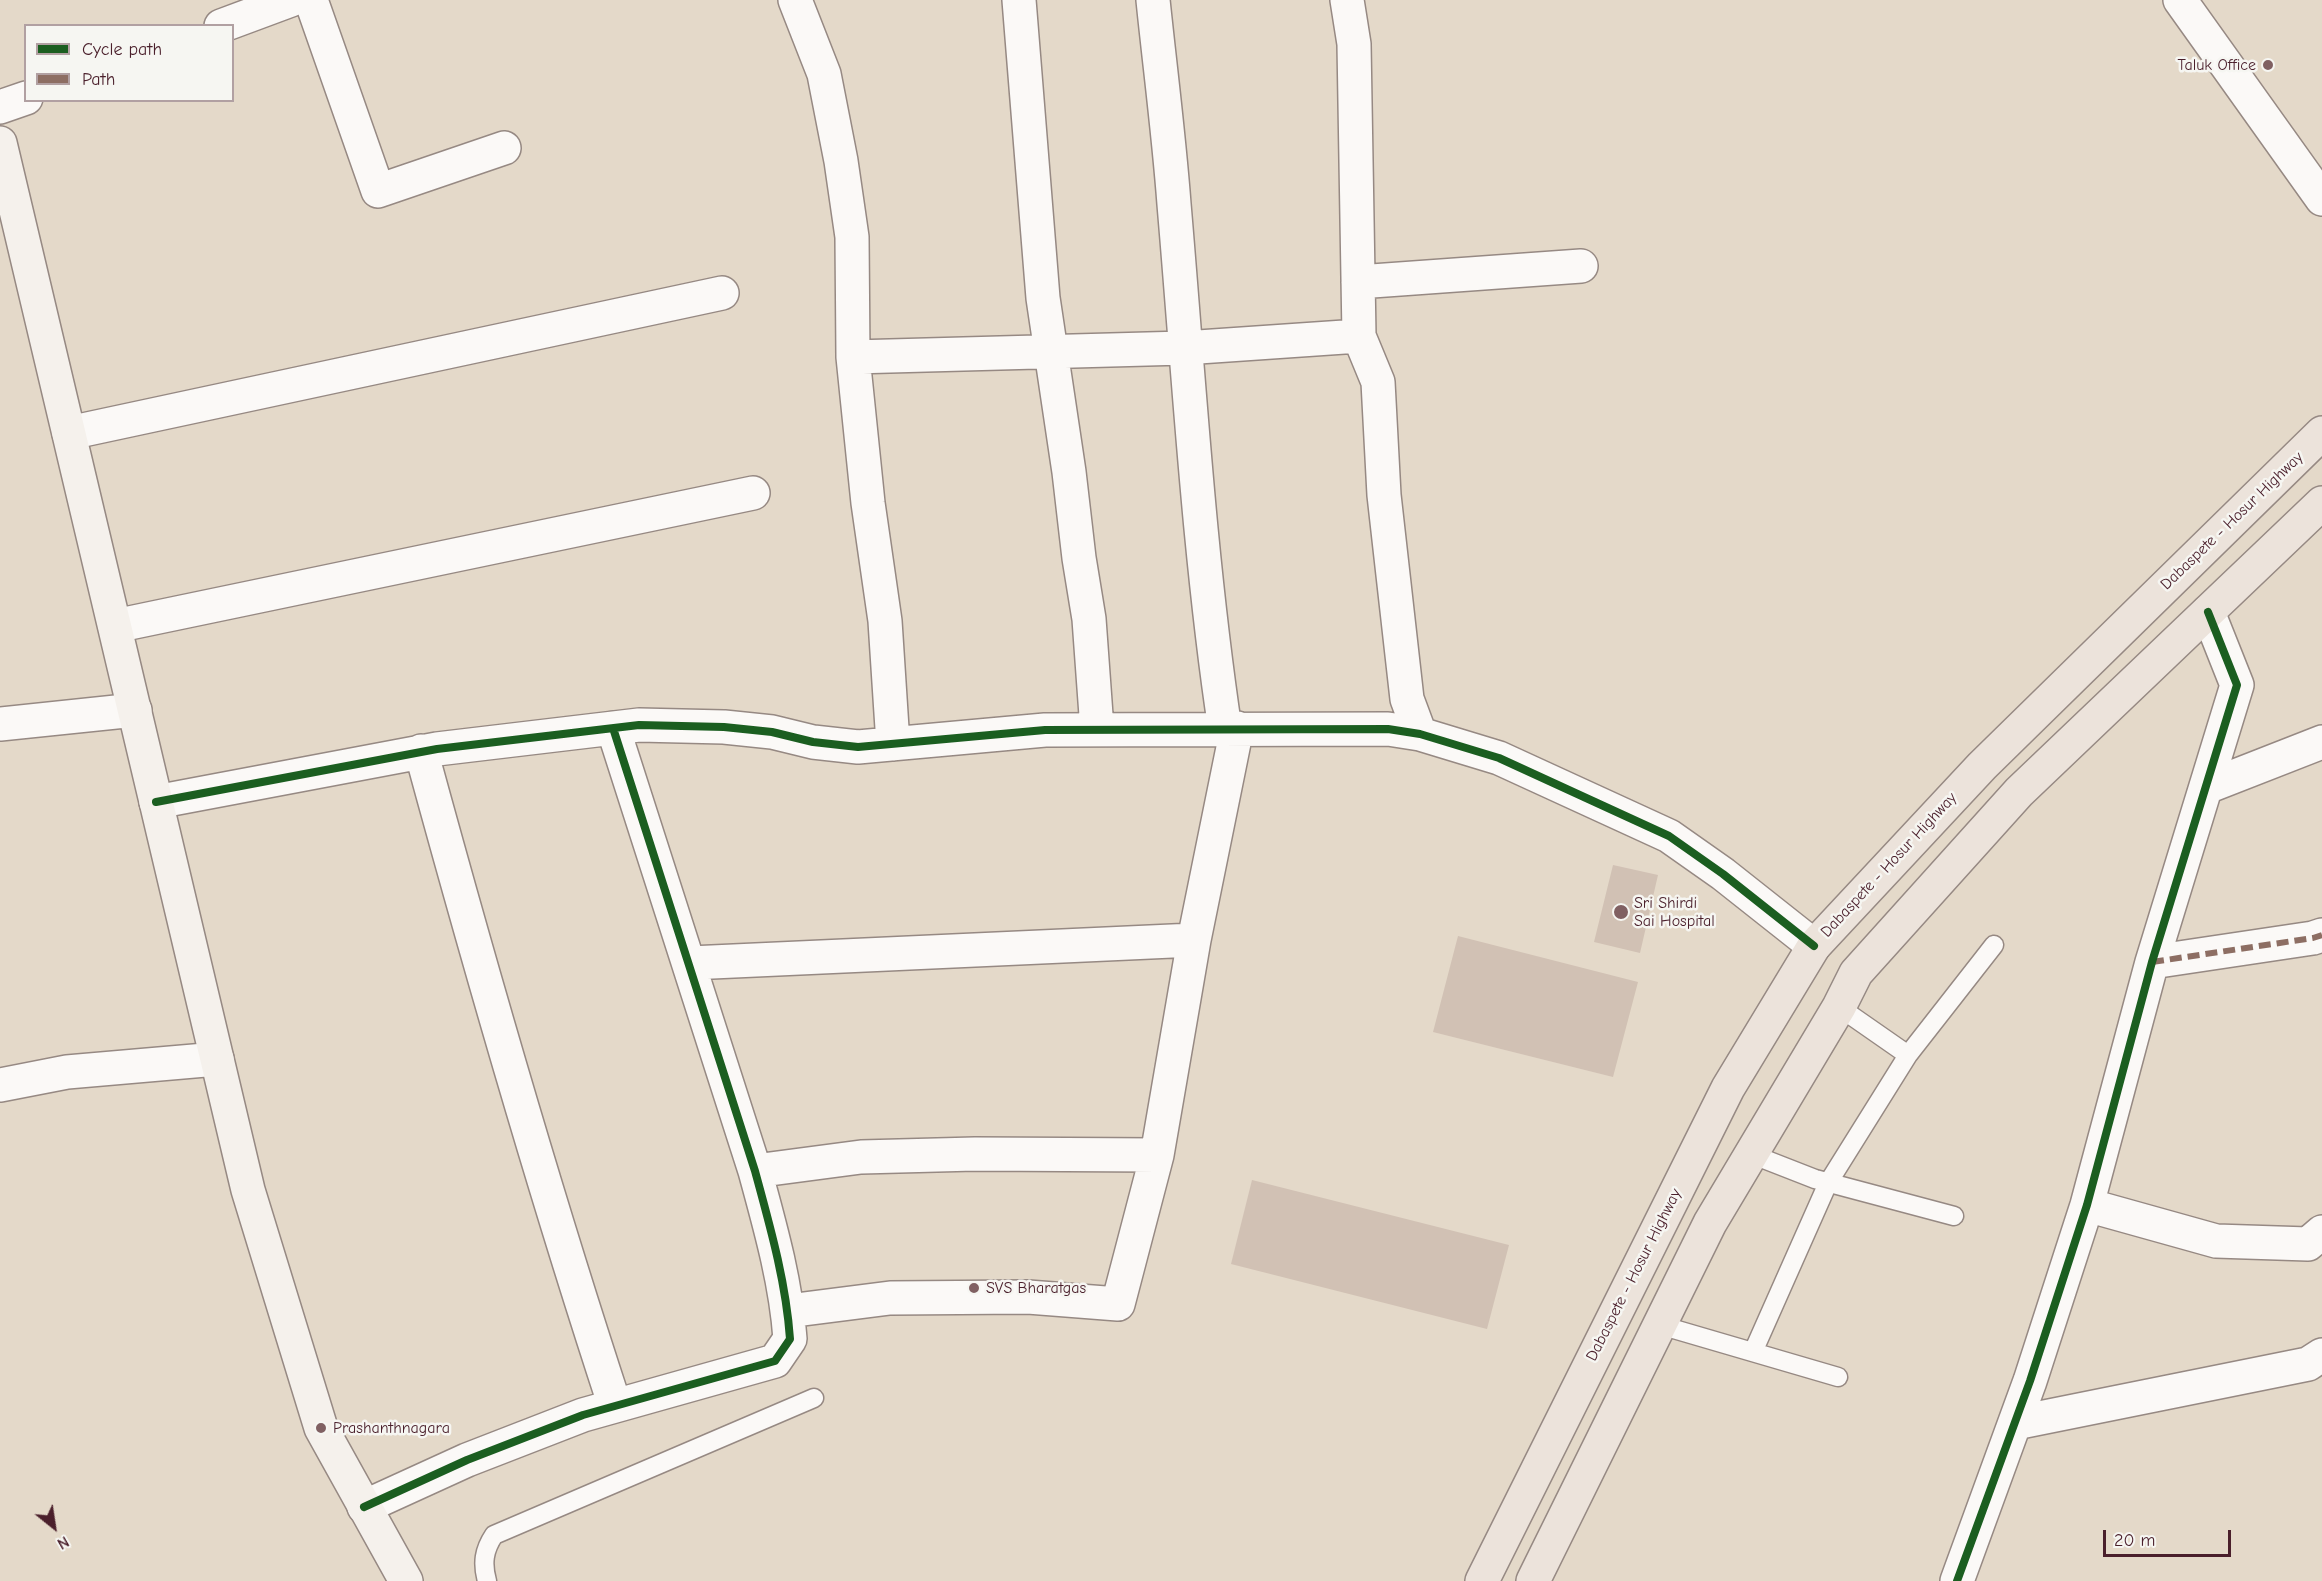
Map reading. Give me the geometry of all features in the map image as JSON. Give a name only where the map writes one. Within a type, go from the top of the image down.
[{"type":"main road","points":[[0,143],[248,1190],[321,1428],[406,1581]]},
{"type":"main road","name":"Dabaspete - Hosur Highway","points":[[1482,1581],[1728,1088],[1814,945],[1982,766],[2322,433]]},
{"type":"main road","points":[[1533,1581],[1710,1223],[1839,1007],[1856,973],[2019,792],[2322,503]]},
{"type":"main road","points":[[1814,945],[1856,973]]},
{"type":"street","points":[[227,24],[291,0]]},
{"type":"street","points":[[311,0],[378,191],[504,148]]},
{"type":"street","points":[[795,0],[824,74],[841,161],[852,237],[854,357],[868,503],[885,621],[893,744]]},
{"type":"street","points":[[1019,0],[1043,298],[1089,619],[1097,729]]},
{"type":"street","points":[[788,1311],[890,1298],[1028,1297],[1118,1304],[1157,1155],[1231,729],[1216,670],[1184,348],[1174,202],[1153,0]]},
{"type":"street","points":[[1347,0],[1354,44],[1359,336],[1378,382],[1384,495],[1407,699],[1420,734]]},
{"type":"street","points":[[2180,0],[2322,199]]},
{"type":"street","points":[[0,107],[24,99]]},
{"type":"street","points":[[1358,282],[1581,266]]},
{"type":"street","points":[[69,433],[723,293]]},
{"type":"street","points":[[854,357],[1184,348],[1359,336]]},
{"type":"street","points":[[115,626],[753,494]]},
{"type":"street","points":[[1957,1581],[2015,1423],[2087,1205],[2152,962],[2237,686],[2208,612]]},
{"type":"street","points":[[0,724],[135,710]]},
{"type":"street","points":[[156,802],[421,751],[639,725],[724,726],[772,732],[813,742],[858,747],[1045,730],[1388,729],[1420,734],[1499,758],[1668,836],[1723,874],[1814,945]]},
{"type":"street","points":[[364,1507],[467,1460],[583,1415],[775,1361],[790,1339],[788,1311],[770,1228],[754,1170],[710,1036],[690,963],[659,876],[613,728]]},
{"type":"street","points":[[2207,787],[2322,742]]},
{"type":"street","points":[[421,751],[479,964],[540,1172],[615,1406]]},
{"type":"street","points":[[2152,962],[2313,939],[2322,935]]},
{"type":"street","points":[[690,963],[1194,940]]},
{"type":"street","points":[[0,1085],[67,1072],[217,1059]]},
{"type":"street","points":[[754,1170],[861,1158],[975,1154],[1157,1155]]},
{"type":"street","points":[[2087,1205],[2216,1241],[2308,1244],[2322,1232]]},
{"type":"street","points":[[2015,1423],[2308,1364],[2322,1355]]},
{"type":"lane","points":[[1753,1352],[1828,1183],[1908,1056],[1994,945]]},
{"type":"lane","points":[[1839,1007],[1908,1056]]},
{"type":"lane","points":[[1752,1154],[1828,1183],[1954,1216]]},
{"type":"lane","points":[[1660,1325],[1838,1377]]},
{"type":"lane","points":[[487,1581],[483,1569],[485,1548],[494,1535],[814,1398]]},
{"type":"building","points":[[1613,865],[1658,875],[1640,953],[1594,942]]},
{"type":"building","points":[[1458,936],[1638,982],[1613,1077],[1433,1032]]},
{"type":"building","points":[[1252,1180],[1509,1245],[1487,1329],[1231,1264]]},
{"type":"marked path","points":[[2152,962],[2322,935]]},
{"type":"cycle path","points":[[1957,1581],[2030,1381],[2087,1205],[2152,962],[2237,685],[2208,612]]},
{"type":"cycle path","points":[[156,802],[437,749],[639,725],[724,727],[772,732],[813,742],[858,747],[1045,730],[1388,729],[1420,734],[1499,758],[1669,836],[1723,874],[1814,946]]},
{"type":"cycle path","points":[[364,1507],[467,1460],[583,1415],[775,1361],[790,1339],[781,1275],[755,1171],[613,728]]},
{"type":"place","name":"Taluk Office","points":[[2268,65]]},
{"type":"place","name":"Sri Shirdi Sai Hospital","points":[[1621,912]]},
{"type":"place","name":"SVS Bharatgas","points":[[974,1288]]},
{"type":"place","name":"Prashanthnagara","points":[[321,1428]]}]
